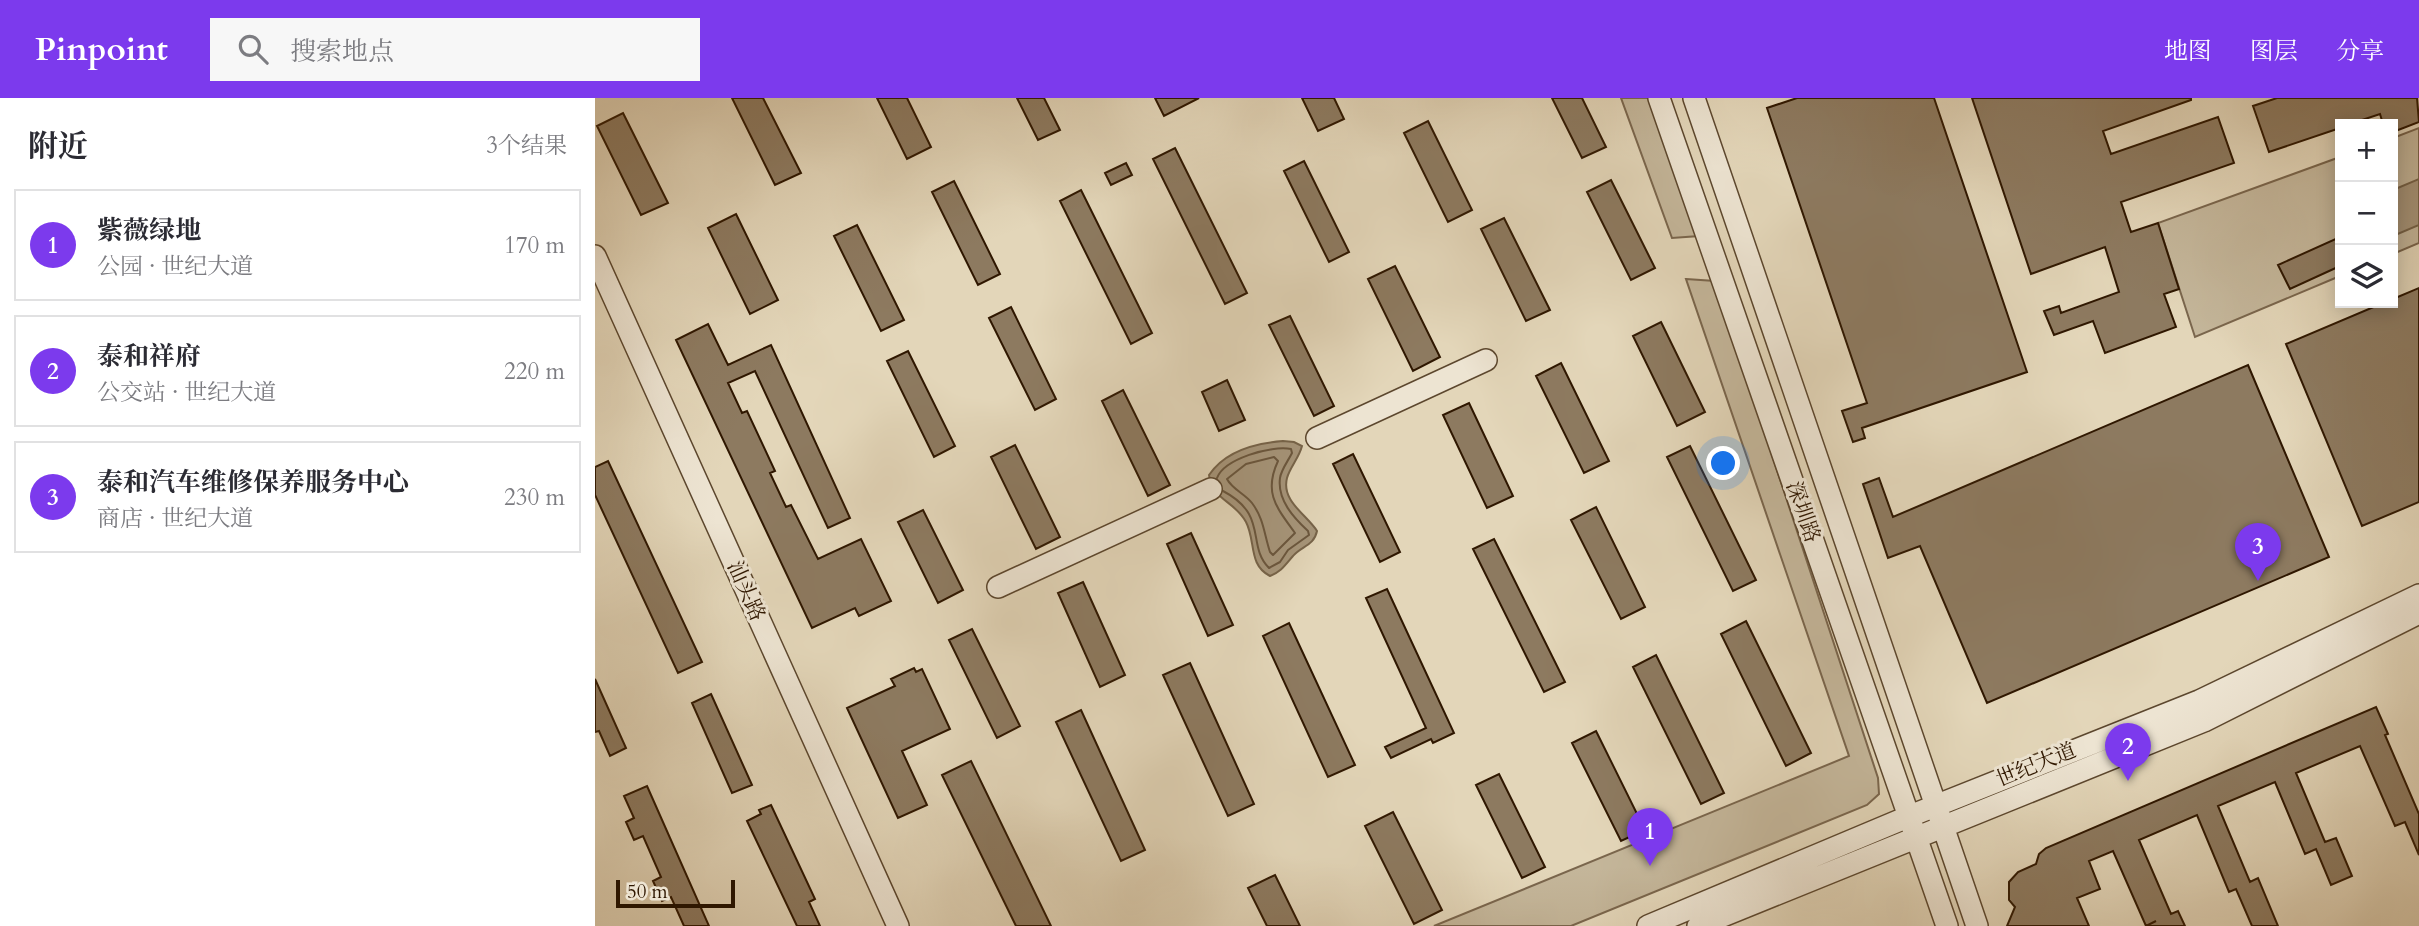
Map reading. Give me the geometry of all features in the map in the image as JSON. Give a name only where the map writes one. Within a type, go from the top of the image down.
[{"type":"street","name":"深圳路","points":[[1659,98],[1947,926]]},
{"type":"street","name":"深圳路","points":[[1694,98],[1977,926]]},
{"type":"street","name":"汕头路","points":[[595,256],[898,926]]},
{"type":"street","name":"汕头路","points":[[595,284],[885,926]]},
{"type":"street","points":[[1317,438],[1486,360]]},
{"type":"street","points":[[998,587],[1211,489]]},
{"type":"street","name":"世纪大道","points":[[1939,816],[2199,701],[2419,595]]},
{"type":"street","name":"世纪大道","points":[[1648,926],[1939,816],[2204,721],[2419,613]]},
{"type":"street","name":"世纪大道","points":[[1698,926],[1913,826]]},
{"type":"shaded area","points":[[1621,98],[1650,98],[1699,236],[1672,238]]},
{"type":"shaded area","points":[[2419,128],[2419,243],[2398,252],[2398,182],[2398,136]]},
{"type":"shaded area","points":[[2335,159],[2335,278],[2195,337],[2158,223]]},
{"type":"shaded area","points":[[1686,279],[1715,281],[1878,778],[1879,794],[1867,805],[1571,926],[1434,926],[1849,756]]},
{"type":"water","points":[[2419,179],[2419,225],[2398,234],[2398,188]]},
{"type":"water","points":[[1283,441],[1302,446],[1288,474],[1286,486],[1291,501],[1317,531],[1310,543],[1270,576],[1258,566],[1246,522],[1215,490],[1209,475],[1233,454],[1263,444]]},
{"type":"building","points":[[732,98],[763,98],[801,173],[775,185]]},
{"type":"building","points":[[877,98],[907,98],[931,147],[907,159]]},
{"type":"building","points":[[1017,98],[1044,98],[1060,130],[1038,140]]},
{"type":"building","points":[[1155,98],[1199,98],[1164,116]]},
{"type":"building","points":[[1302,98],[1334,98],[1344,119],[1318,131]]},
{"type":"building","points":[[1552,98],[1582,98],[1606,147],[1582,158]]},
{"type":"building","points":[[1797,98],[1934,98],[2027,372],[1862,428],[1865,438],[1853,442],[1842,411],[1867,403],[1767,108]]},
{"type":"building","points":[[1972,98],[2191,98],[2103,131],[2111,154],[2218,117],[2234,163],[2121,202],[2131,232],[2158,223],[2179,289],[2164,294],[2176,327],[2105,353],[2093,321],[2054,335],[2044,311],[2059,306],[2061,313],[2119,292],[2105,247],[2031,274]]},
{"type":"building","points":[[2277,98],[2417,98],[2419,122],[2398,130],[2398,119],[2382,119],[2380,114],[2365,119],[2335,119],[2335,130],[2269,152],[2253,106]]},
{"type":"building","points":[[623,113],[668,203],[641,215],[597,126]]},
{"type":"building","points":[[1428,121],[1472,210],[1448,222],[1404,133]]},
{"type":"building","points":[[1175,148],[1247,293],[1225,304],[1153,159]]},
{"type":"building","points":[[1304,161],[1349,252],[1329,262],[1284,171]]},
{"type":"building","points":[[1126,163],[1132,175],[1111,185],[1105,173]]},
{"type":"building","points":[[1611,180],[1655,268],[1631,280],[1587,192]]},
{"type":"building","points":[[954,181],[1000,274],[978,285],[932,192]]},
{"type":"building","points":[[1081,190],[1152,333],[1131,344],[1060,201]]},
{"type":"building","points":[[736,214],[778,300],[750,314],[708,228]]},
{"type":"building","points":[[1504,218],[1550,310],[1526,321],[1481,229]]},
{"type":"building","points":[[857,225],[904,320],[881,331],[834,236]]},
{"type":"building","points":[[2335,239],[2335,268],[2290,289],[2278,265]]},
{"type":"building","points":[[1395,266],[1440,357],[1413,371],[1368,279]]},
{"type":"building","points":[[2419,288],[2419,502],[2362,526],[2286,344],[2371,308],[2398,308],[2398,297]]},
{"type":"building","points":[[1011,307],[1056,399],[1035,410],[989,318]]},
{"type":"building","points":[[1290,316],[1334,406],[1314,416],[1269,325]]},
{"type":"building","points":[[1661,322],[1705,412],[1677,426],[1633,336]]},
{"type":"building","points":[[708,324],[728,365],[771,345],[850,518],[828,528],[755,371],[728,383],[742,413],[747,411],[775,471],[770,473],[786,507],[791,505],[818,559],[861,539],[891,601],[859,616],[855,608],[812,628],[676,340]]},
{"type":"building","points":[[908,351],[955,446],[934,457],[887,361]]},
{"type":"building","points":[[1561,363],[1609,461],[1584,473],[1536,376]]},
{"type":"building","points":[[2248,365],[2329,557],[1987,703],[1920,546],[1888,558],[1863,484],[1879,478],[1893,517]]},
{"type":"building","points":[[1227,380],[1245,420],[1219,431],[1202,392]]},
{"type":"building","points":[[1123,390],[1170,485],[1148,496],[1102,401]]},
{"type":"building","points":[[1469,403],[1513,496],[1487,508],[1443,415]]},
{"type":"building","points":[[1015,445],[1060,537],[1036,549],[991,457]]},
{"type":"building","points":[[1690,446],[1756,580],[1733,591],[1667,457]]},
{"type":"building","points":[[1353,454],[1400,552],[1380,562],[1333,464]]},
{"type":"building","points":[[608,461],[702,662],[678,673],[595,495],[595,467]]},
{"type":"building","points":[[1596,507],[1645,607],[1621,619],[1571,520]]},
{"type":"building","points":[[923,510],[963,590],[938,603],[898,522]]},
{"type":"building","points":[[1191,533],[1233,625],[1208,636],[1167,544]]},
{"type":"building","points":[[1494,539],[1565,682],[1544,692],[1473,549]]},
{"type":"building","points":[[1083,582],[1125,675],[1100,687],[1058,593]]},
{"type":"building","points":[[1387,589],[1454,733],[1433,743],[1431,739],[1391,758],[1385,747],[1426,728],[1366,598]]},
{"type":"building","points":[[1746,621],[1811,753],[1786,766],[1721,634]]},
{"type":"building","points":[[1289,623],[1355,765],[1328,777],[1263,636]]},
{"type":"building","points":[[972,629],[1020,726],[997,738],[949,640]]},
{"type":"building","points":[[1656,655],[1724,793],[1701,804],[1633,667]]},
{"type":"building","points":[[1190,663],[1254,804],[1228,816],[1163,675]]},
{"type":"building","points":[[914,668],[916,672],[922,669],[950,729],[902,751],[927,805],[898,818],[847,708],[895,686],[891,679]]},
{"type":"building","points":[[595,679],[626,748],[610,756],[599,731],[595,732]]},
{"type":"building","points":[[711,694],[752,785],[732,793],[692,703]]},
{"type":"building","points":[[2376,707],[2419,814],[2419,855],[2405,822],[2395,826],[2360,746],[2296,773],[2325,842],[2336,838],[2352,876],[2331,885],[2316,849],[2305,854],[2275,782],[2218,806],[2250,882],[2258,878],[2278,926],[2252,926],[2236,889],[2229,892],[2197,815],[2139,840],[2171,914],[2178,911],[2185,926],[2146,926],[2113,851],[2089,861],[2100,889],[2077,898],[2089,926],[2007,926],[2015,907],[2009,900],[2009,882],[2018,872],[2036,864],[2039,854],[2046,848]]},
{"type":"building","points":[[1081,710],[1145,850],[1121,861],[1056,722]]},
{"type":"building","points":[[1596,731],[1645,830],[1621,841],[1572,743]]},
{"type":"building","points":[[971,761],[1051,926],[1016,926],[942,775]]},
{"type":"building","points":[[1499,774],[1545,867],[1522,878],[1476,785]]},
{"type":"building","points":[[647,786],[709,926],[684,926],[671,897],[662,901],[653,881],[661,877],[643,836],[634,840],[626,822],[634,818],[624,796]]},
{"type":"building","points":[[771,805],[815,899],[809,902],[820,926],[797,926],[747,821],[761,814],[759,810]]},
{"type":"building","points":[[1393,812],[1442,910],[1414,924],[1365,826]]},
{"type":"building","points":[[1275,875],[1300,926],[1267,926],[1248,888]]},
{"type":"place","name":"泰和汽车维修保养服务中心","points":[[2258,581]]},
{"type":"place","name":"泰和祥府","points":[[2128,781]]},
{"type":"place","name":"紫薇绿地","points":[[1650,866]]}]
